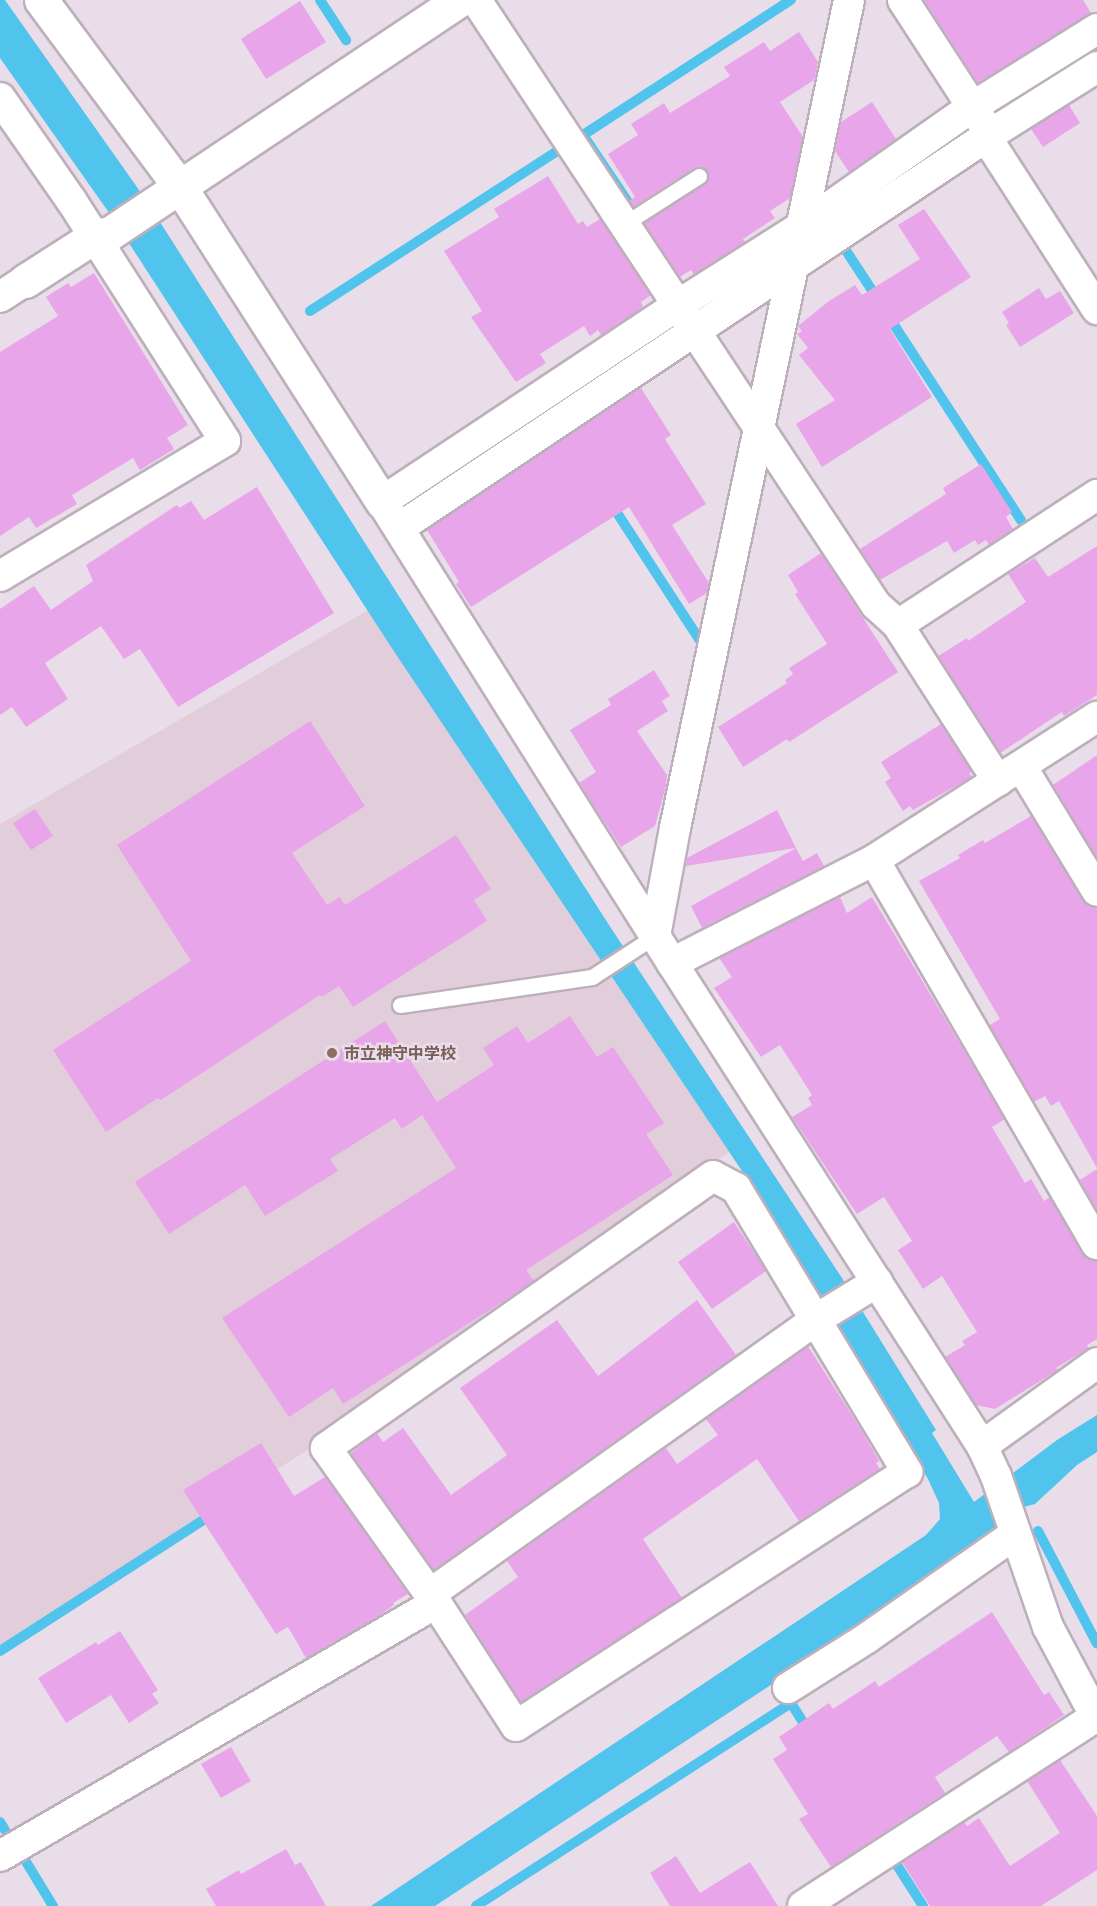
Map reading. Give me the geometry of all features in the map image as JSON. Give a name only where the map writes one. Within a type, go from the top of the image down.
[{"type":"street","points":[[41,0],[390,515],[644,943],[672,963],[870,1286],[982,1446],[996,1476],[1048,1627],[1096,1718],[803,1906]]},
{"type":"street","points":[[12,289],[171,193],[460,0]]},
{"type":"street","points":[[476,0],[876,605],[898,625],[1097,891]]},
{"type":"street","points":[[644,943],[675,828],[849,0]]},
{"type":"street","points":[[903,0],[1097,309]]},
{"type":"street","points":[[390,515],[696,331],[793,268],[982,124],[1097,29]]},
{"type":"street","points":[[390,515],[678,305],[801,228],[982,124],[1097,68]]},
{"type":"street","points":[[0,98],[102,234],[225,441],[0,576]]},
{"type":"street","points":[[898,625],[1097,495]]},
{"type":"street","points":[[672,963],[874,860],[1097,717]]},
{"type":"street","points":[[874,860],[1097,1244]]},
{"type":"street","points":[[713,1176],[736,1188],[819,1318],[907,1472],[516,1726],[433,1599],[326,1448],[713,1176]]},
{"type":"street","points":[[0,1856],[433,1599],[819,1318],[870,1286]]},
{"type":"street","points":[[982,1446],[1097,1363]]},
{"type":"street","points":[[788,1688],[867,1638],[1012,1527]]},
{"type":"lane","points":[[624,224],[699,176]]},
{"type":"lane","points":[[400,1005],[592,978],[644,943]]},
{"type":"shaded area","name":"市立神守中学校","points":[[368,610],[729,1152],[312,1447],[0,1647],[0,824]]},
{"type":"water","points":[[0,0],[5,0],[144,197],[609,925],[842,1278],[936,1430],[932,1433],[974,1502],[1057,1440],[1097,1415],[1097,1452],[1077,1465],[1035,1504],[1016,1509],[987,1535],[859,1627],[435,1906],[371,1906],[926,1535],[940,1519],[939,1503],[928,1479],[750,1183],[397,656],[112,217],[0,58]]},
{"type":"building","points":[[924,0],[1083,0],[1091,13],[978,83]]},
{"type":"building","points":[[300,1],[326,42],[266,79],[241,39]]},
{"type":"building","points":[[799,32],[818,62],[814,80],[780,102],[803,137],[790,198],[770,211],[775,218],[743,239],[745,242],[694,275],[691,270],[680,277],[644,223],[704,184],[708,180],[707,171],[703,167],[694,168],[633,207],[629,201],[635,197],[608,154],[638,135],[631,124],[664,103],[670,113],[730,76],[724,67],[764,42],[770,51]]},
{"type":"building","points":[[872,102],[896,139],[849,172],[835,151],[841,122]]},
{"type":"building","points":[[1069,105],[1080,123],[1043,147],[1031,129]]},
{"type":"building","points":[[548,176],[578,224],[583,221],[587,227],[600,219],[651,295],[641,302],[643,306],[640,310],[601,335],[598,330],[590,336],[584,326],[540,354],[546,363],[516,382],[471,317],[482,311],[444,251],[499,217],[494,209]]},
{"type":"building","points":[[924,209],[971,277],[890,329],[932,397],[822,467],[796,424],[835,400],[799,355],[808,348],[797,334],[802,331],[798,326],[829,301],[855,285],[862,295],[920,259],[898,225]]},
{"type":"building","points":[[94,273],[188,425],[167,438],[174,449],[140,470],[133,458],[72,495],[77,504],[36,528],[29,517],[0,536],[0,352],[58,316],[46,297],[68,283],[71,287]]},
{"type":"building","points":[[1039,288],[1046,299],[1060,291],[1074,313],[1020,347],[1006,325],[1009,323],[1002,312]]},
{"type":"building","points":[[641,388],[671,435],[665,439],[706,504],[672,525],[709,583],[707,593],[689,604],[629,507],[471,607],[456,584],[459,582],[427,530]]},
{"type":"building","points":[[981,464],[1012,512],[1006,517],[1013,529],[989,545],[986,540],[978,545],[975,540],[954,553],[947,541],[880,580],[860,549],[946,494],[943,488]]},
{"type":"building","points":[[257,487],[334,613],[178,707],[140,649],[124,659],[101,626],[45,663],[68,699],[26,727],[12,707],[0,715],[0,609],[34,586],[51,610],[93,581],[86,565],[177,505],[179,508],[191,501],[204,520]]},
{"type":"building","points":[[1097,546],[1097,695],[1064,716],[1062,712],[1000,753],[938,656],[967,638],[968,641],[1026,602],[1008,574],[1035,558],[1048,577]]},
{"type":"building","points":[[821,553],[898,672],[789,742],[787,739],[743,767],[718,727],[787,683],[785,680],[793,674],[789,668],[827,644],[795,594],[798,592],[788,575]]},
{"type":"building","points":[[654,670],[670,696],[662,701],[668,711],[637,731],[667,775],[666,786],[655,826],[621,847],[579,783],[596,772],[570,730],[611,705],[608,699]]},
{"type":"building","points":[[310,721],[365,806],[292,853],[327,905],[340,897],[345,905],[456,835],[491,889],[474,900],[487,921],[353,1007],[339,986],[322,997],[320,995],[161,1100],[158,1098],[106,1132],[53,1050],[191,961],[117,845]]},
{"type":"building","points":[[941,724],[972,772],[969,773],[972,777],[913,810],[910,806],[903,811],[885,782],[891,778],[881,762]]},
{"type":"building","points":[[1097,755],[1097,858],[1053,785]]},
{"type":"building","points":[[35,809],[53,836],[31,850],[13,823]]},
{"type":"building","points":[[777,810],[796,848],[686,866],[687,858]]},
{"type":"building","points":[[1031,816],[1082,900],[1088,906],[1097,908],[1097,1168],[1059,1101],[1051,1106],[1045,1096],[1034,1102],[990,1025],[1000,1019],[919,881],[960,858],[958,855],[983,840],[985,843]]},
{"type":"building","points":[[796,848],[803,861],[817,853],[824,866],[702,928],[691,906]]},
{"type":"building","points":[[840,897],[847,913],[872,897],[1005,1119],[992,1127],[1025,1183],[1031,1179],[1044,1201],[1050,1197],[1082,1253],[1089,1259],[1097,1261],[1097,1339],[1087,1345],[1089,1348],[1056,1368],[1058,1370],[995,1409],[976,1405],[945,1357],[965,1345],[962,1341],[977,1332],[942,1276],[923,1289],[898,1250],[912,1241],[884,1197],[857,1214],[792,1117],[812,1105],[808,1098],[812,1095],[780,1045],[761,1057],[714,988],[732,977],[719,958]]},
{"type":"building","points":[[570,1016],[597,1057],[613,1047],[664,1123],[646,1134],[673,1175],[526,1270],[534,1281],[343,1404],[333,1388],[289,1417],[222,1318],[456,1168],[422,1115],[402,1129],[395,1118],[330,1159],[338,1171],[265,1216],[245,1185],[169,1234],[135,1182],[385,1021],[437,1102],[494,1065],[483,1048],[517,1026],[528,1043]]},
{"type":"building","points":[[1097,1169],[1097,1210],[1080,1180]]},
{"type":"building","points":[[734,1222],[766,1271],[712,1309],[678,1262]]},
{"type":"building","points":[[697,1300],[736,1355],[434,1570],[351,1453],[377,1433],[383,1442],[403,1428],[451,1495],[507,1455],[460,1388],[557,1320],[598,1376]]},
{"type":"building","points":[[808,1346],[860,1428],[879,1461],[876,1463],[880,1469],[799,1521],[757,1459],[643,1539],[682,1598],[521,1702],[465,1615],[518,1577],[507,1561],[666,1448],[677,1464],[718,1435],[706,1419]]},
{"type":"building","points":[[261,1443],[294,1496],[325,1477],[408,1594],[377,1617],[306,1658],[288,1627],[276,1634],[183,1490]]},
{"type":"building","points":[[992,1612],[1044,1695],[1049,1692],[1064,1715],[1009,1752],[997,1736],[935,1777],[945,1793],[831,1867],[799,1819],[808,1814],[773,1759],[787,1750],[779,1737],[829,1703],[833,1709],[875,1681],[879,1687]]},
{"type":"building","points":[[120,1631],[158,1690],[152,1694],[159,1703],[129,1723],[111,1695],[66,1723],[38,1678],[96,1642],[98,1645]]},
{"type":"building","points":[[231,1747],[251,1781],[221,1798],[201,1764]]},
{"type":"building","points":[[1060,1760],[1097,1816],[1097,1870],[1041,1906],[930,1906],[902,1862],[964,1822],[967,1826],[979,1818],[1010,1866],[1060,1833],[1027,1781]]},
{"type":"building","points":[[286,1849],[295,1865],[301,1862],[326,1906],[216,1906],[206,1889],[239,1870],[241,1874]]},
{"type":"building","points":[[676,1856],[700,1893],[750,1862],[778,1906],[670,1906],[650,1873]]},
{"type":"waterway","points":[[320,0],[346,40]]},
{"type":"waterway","points":[[583,135],[791,0]]},
{"type":"waterway","points":[[937,152],[1097,47]]},
{"type":"waterway","points":[[583,135],[630,205]]},
{"type":"waterway","points":[[310,311],[560,149]]},
{"type":"waterway","points":[[843,246],[879,301]]},
{"type":"waterway","points":[[887,314],[1021,520]]},
{"type":"waterway","points":[[509,435],[642,348]]},
{"type":"waterway","points":[[610,502],[701,642]]},
{"type":"waterway","points":[[0,1651],[202,1521]]},
{"type":"waterway","points":[[1038,1531],[1097,1644]]},
{"type":"waterway","points":[[476,1906],[791,1703],[810,1733]]},
{"type":"waterway","points":[[0,1822],[5,1830]]},
{"type":"waterway","points":[[25,1860],[53,1906]]},
{"type":"waterway","points":[[895,1862],[923,1906]]},
{"type":"place","name":"市立神守中学校","points":[[332,1053]]}]
